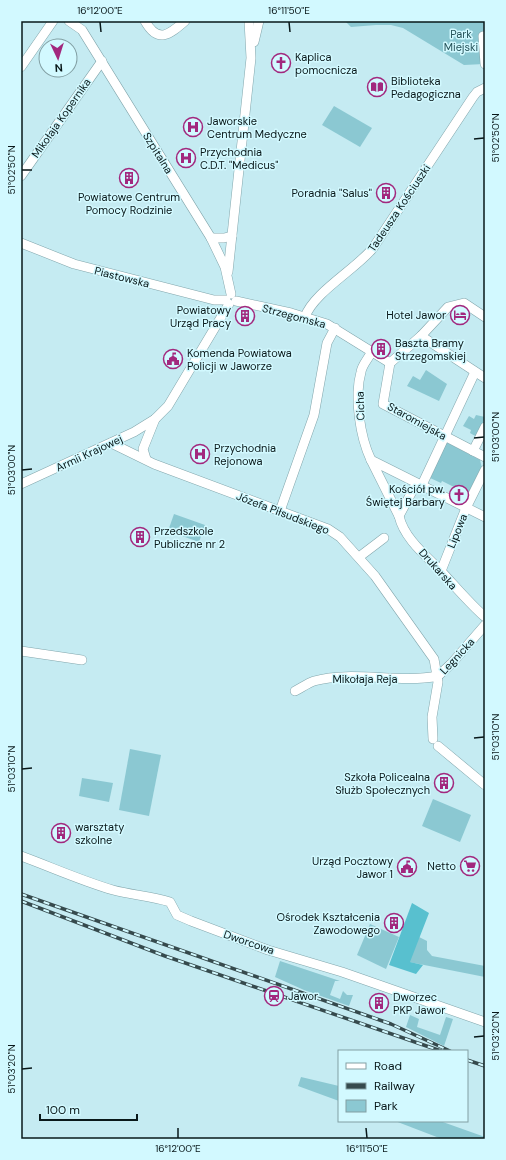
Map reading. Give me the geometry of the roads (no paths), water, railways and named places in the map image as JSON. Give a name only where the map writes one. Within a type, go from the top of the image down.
[{"type":"street","points":[[21,67],[53,21]]},
{"type":"street","name":"Szpitalna","points":[[69,21],[82,30],[211,238],[228,276],[230,300]]},
{"type":"street","points":[[145,21],[152,31],[157,35],[162,35],[173,32],[185,21]]},
{"type":"street","points":[[248,21],[252,58]]},
{"type":"street","points":[[228,276],[252,58],[259,21]]},
{"type":"street","points":[[483,36],[485,64]]},
{"type":"street","name":"Mikołaja Kopernika","points":[[21,176],[102,61]]},
{"type":"street","name":"Tadeusza Kościuszki","points":[[305,317],[308,310],[318,299],[369,253],[472,97],[484,88]]},
{"type":"street","points":[[211,238],[224,238],[232,236]]},
{"type":"street","name":"Piastowska","points":[[21,243],[74,264],[216,300],[230,300]]},
{"type":"street","points":[[216,300],[222,313]]},
{"type":"street","name":"Strzegomska","points":[[230,300],[305,317],[335,328],[371,353],[390,363]]},
{"type":"street","name":"Armii Krajowej","points":[[21,484],[110,443],[155,419],[168,406],[230,300]]},
{"type":"street","points":[[390,363],[421,336],[448,307],[464,303],[485,317]]},
{"type":"street","points":[[280,511],[314,415],[327,343],[335,328]]},
{"type":"street","points":[[421,336],[485,378]]},
{"type":"street","name":"Cicha","points":[[371,353],[361,371],[358,391],[361,430],[365,449],[399,516]]},
{"type":"street","name":"Staromiejska","points":[[390,363],[383,404],[485,457]]},
{"type":"street","points":[[399,516],[418,486],[445,436],[475,372]]},
{"type":"street","name":"Armii Krajowej","points":[[146,459],[143,449],[155,419]]},
{"type":"street","points":[[473,450],[485,427]]},
{"type":"street","name":"Józefa Piłsudskiego","points":[[110,443],[158,466],[328,529],[340,537],[359,557],[430,653],[436,665],[438,676]]},
{"type":"street","points":[[370,460],[418,486],[485,518]]},
{"type":"street","name":"Lipowa","points":[[441,571],[466,508],[485,470]]},
{"type":"street","name":"Drukarska","points":[[399,516],[401,523],[411,539],[472,606],[485,617]]},
{"type":"street","points":[[359,557],[384,538]]},
{"type":"street","name":"Legnicka","points":[[485,625],[452,663],[438,676],[432,717],[435,743],[485,785]]},
{"type":"street","points":[[21,651],[82,660]]},
{"type":"street","name":"Mikołaja Reja","points":[[295,691],[313,682],[334,678],[422,679],[438,676]]},
{"type":"street","name":"Dworcowa","points":[[21,856],[103,887],[127,893],[150,896],[170,902],[177,915],[183,918],[268,950],[342,972],[485,1022]]},
{"type":"railway","points":[[21,894],[391,1024],[448,1050]]},
{"type":"railway","points":[[21,901],[165,956],[438,1050]]},
{"type":"railway","points":[[468,1060],[485,1066]]},
{"type":"place","name":"Kaplica pomocnicza","points":[[281,63]]},
{"type":"place","name":"Biblioteka Pedagogiczna","points":[[377,87]]},
{"type":"place","name":"Jaworskie Centrum Medyczne","points":[[193,127]]},
{"type":"place","name":"Przychodnia C.D.T. \"Medicus\"","points":[[186,158]]},
{"type":"place","name":"Powiatowe Centrum Pomocy Rodzinie","points":[[129,178]]},
{"type":"place","name":"Poradnia \"Salus\"","points":[[386,193]]},
{"type":"place","name":"Hotel Jawor","points":[[460,315]]},
{"type":"place","name":"Powiatowy Urząd Pracy","points":[[245,316]]},
{"type":"place","name":"Baszta Bramy Strzegomskiej","points":[[381,349]]},
{"type":"place","name":"Komenda Powiatowa Policji w Jaworze","points":[[173,359]]},
{"type":"place","name":"Przychodnia Rejonowa","points":[[200,454]]},
{"type":"place","name":"Kościół pw. Świętej Barbary","points":[[459,495]]},
{"type":"place","name":"Przedszkole Publiczne nr 2","points":[[140,537]]},
{"type":"place","name":"Szkoła Policealna Służb Społecznych","points":[[444,783]]},
{"type":"place","name":"warsztaty szkolne","points":[[61,833]]},
{"type":"place","name":"Netto","points":[[470,866]]},
{"type":"place","name":"Urząd Pocztowy Jawor 1","points":[[407,867]]},
{"type":"place","name":"Ośrodek Kształcenia Zawodowego","points":[[394,923]]},
{"type":"place","name":"Jawor","points":[[274,996]]},
{"type":"place","name":"Dworzec PKP Jawor","points":[[379,1003]]},
{"type":"park label","name":"Park Miejski","points":[[461,40]]}]
